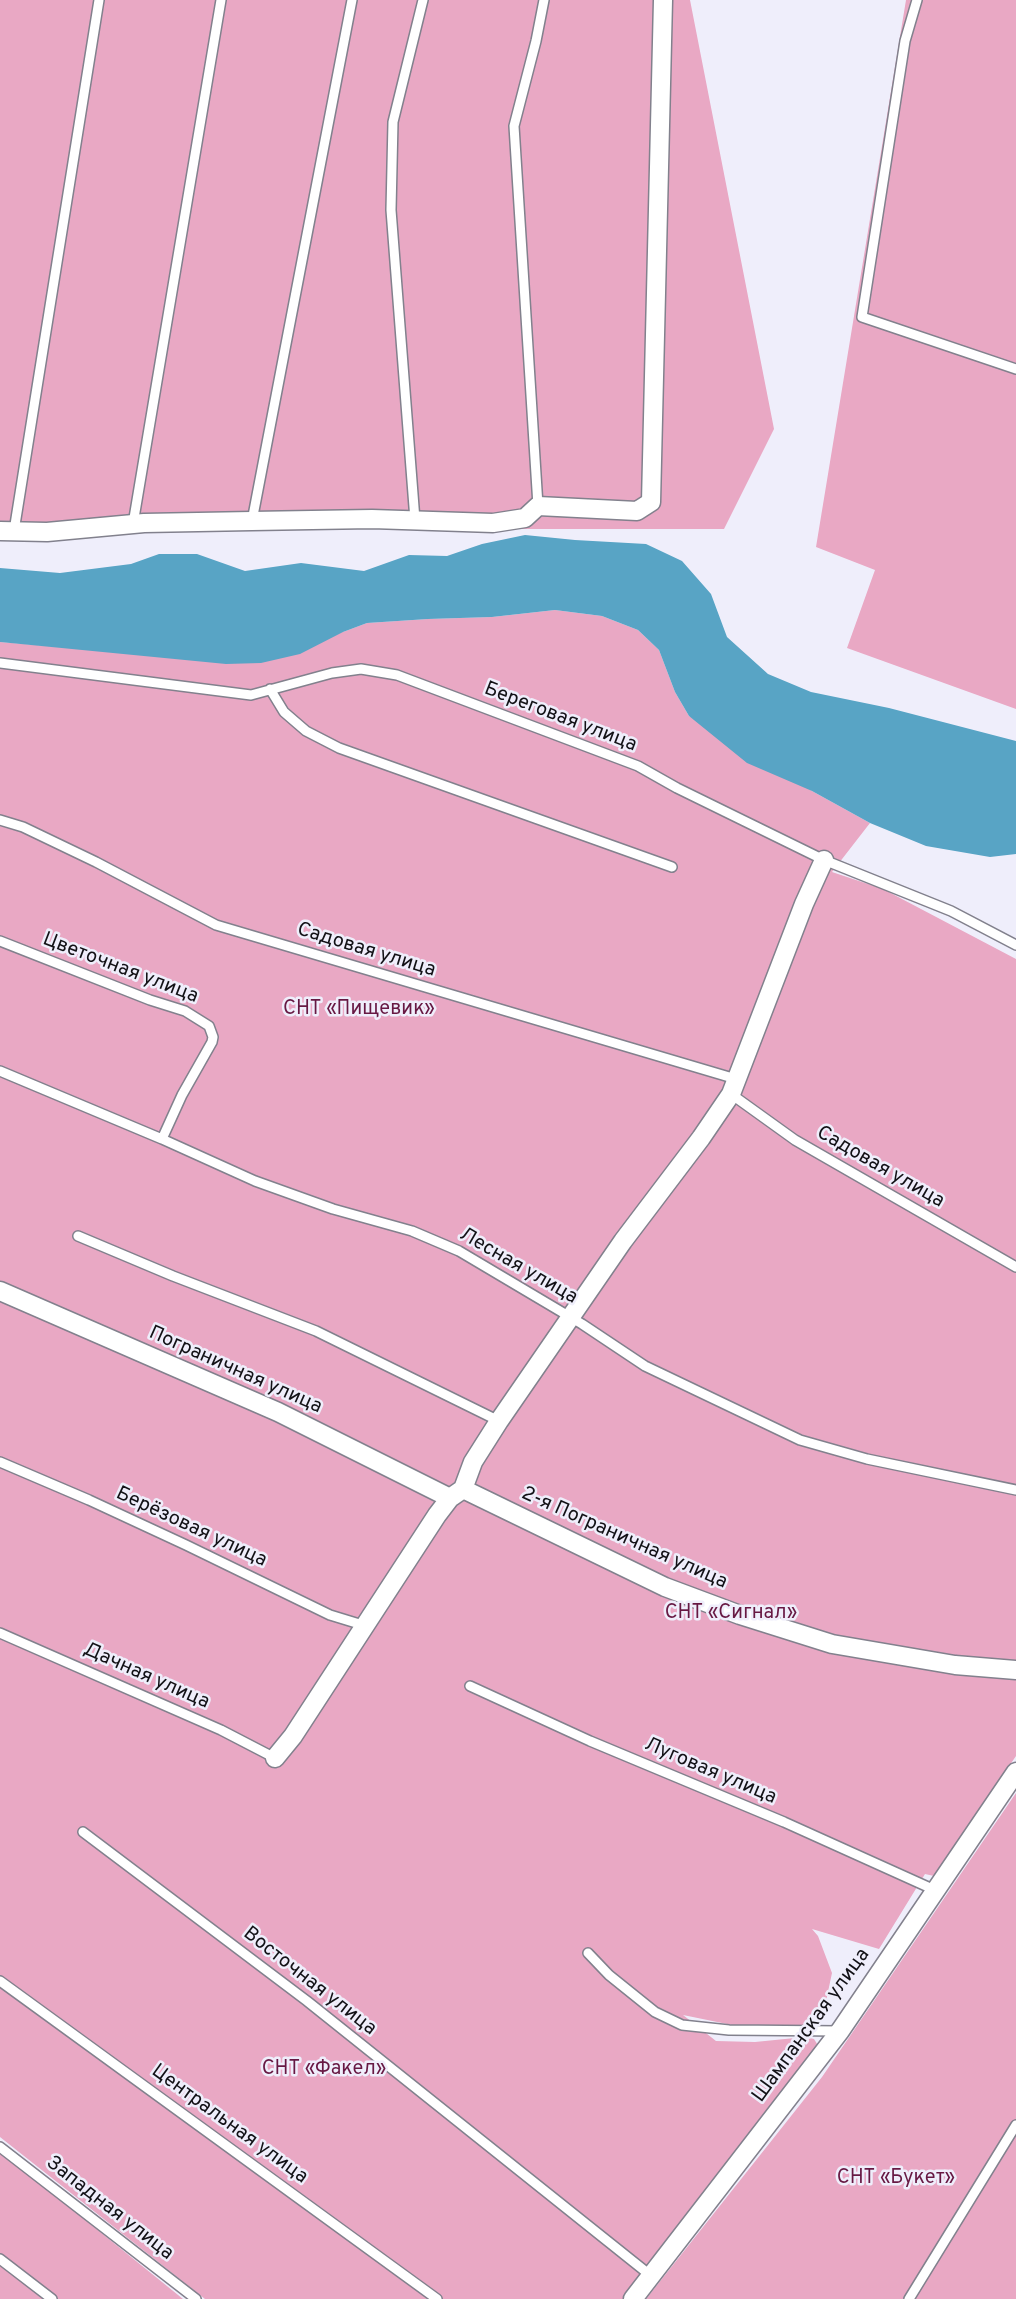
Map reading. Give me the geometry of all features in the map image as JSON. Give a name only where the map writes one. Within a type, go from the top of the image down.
[{"type":"street","points":[[7,531],[48,532],[133,524],[252,521],[415,520],[493,523],[525,518],[538,506],[637,511],[651,502],[663,0]]},
{"type":"street","points":[[275,1758],[293,1736],[456,1493],[499,1421],[623,1240],[701,1138],[734,1086],[804,904],[824,860]]},
{"type":"street","name":"Пограничная улица","points":[[0,1291],[147,1357],[278,1412],[456,1493]]},
{"type":"street","name":"2-я Пограничная улица","points":[[456,1493],[665,1587],[740,1615],[832,1644],[954,1665],[1016,1670]]},
{"type":"street","name":"Шампанская улица","points":[[633,2299],[840,2031],[1016,1772]]},
{"type":"lane","points":[[7,531],[99,0]]},
{"type":"lane","points":[[133,524],[221,0]]},
{"type":"lane","points":[[252,521],[352,0]]},
{"type":"lane","points":[[415,520],[391,210],[393,122],[423,0]]},
{"type":"lane","points":[[538,506],[514,126],[544,0]]},
{"type":"lane","points":[[917,0],[906,41],[862,317],[1016,369]]},
{"type":"lane","name":"Береговая улица","points":[[0,663],[251,695],[332,673],[361,669],[397,675],[638,766],[676,788],[824,860],[951,911],[1016,945]]},
{"type":"lane","points":[[270,689],[284,712],[306,731],[339,748],[672,867]]},
{"type":"lane","name":"Садовая улица","points":[[0,820],[23,827],[96,862],[216,925],[734,1086],[795,1140],[1016,1267]]},
{"type":"lane","name":"Цветочная улица","points":[[0,941],[150,1000],[185,1011],[209,1026],[213,1037],[212,1042],[182,1095],[162,1139]]},
{"type":"lane","name":"Лесная улица","points":[[0,1071],[255,1180],[333,1209],[412,1231],[459,1251],[645,1366],[801,1440],[867,1459],[1016,1490]]},
{"type":"lane","points":[[78,1236],[173,1276],[316,1331],[499,1421]]},
{"type":"lane","name":"Берёзовая улица","points":[[0,1462],[122,1515],[330,1615],[366,1626]]},
{"type":"lane","name":"Дачная улица","points":[[0,1633],[221,1730],[275,1758]]},
{"type":"lane","name":"Луговая улица","points":[[470,1686],[590,1741],[784,1822],[937,1891]]},
{"type":"lane","name":"Восточная улица","points":[[83,1832],[307,2001],[650,2275]]},
{"type":"lane","points":[[588,1953],[609,1975],[655,2012],[682,2025],[729,2030],[840,2031]]},
{"type":"lane","name":"Центральная улица","points":[[0,1981],[437,2299]]},
{"type":"lane","points":[[909,2299],[1016,2125]]},
{"type":"lane","name":"Западная улица","points":[[0,2147],[195,2299]]},
{"type":"lane","points":[[0,2259],[52,2299]]},
{"type":"green space","points":[[0,0],[690,0],[774,429],[724,529],[167,529],[0,535]]},
{"type":"green space","points":[[906,0],[1016,0],[1016,709],[847,648],[875,570],[816,547]]},
{"type":"green space","points":[[555,610],[602,616],[638,630],[659,650],[675,692],[689,716],[812,791],[870,823],[832,872],[883,889],[1016,959],[1016,1756],[934,1876],[925,1874],[879,1949],[812,1929],[818,1936],[832,1973],[826,2001],[808,2024],[789,2028],[732,2025],[683,2015],[716,2041],[755,2042],[805,2037],[814,2039],[819,2047],[626,2299],[205,2299],[0,2137],[0,642],[85,649],[343,632],[367,623],[492,617]]},
{"type":"green space","name":"СНТ «Букет»","points":[[1016,1793],[1016,2299],[646,2299],[822,2077]]},
{"type":"green space","points":[[0,2151],[183,2299],[0,2299]]},
{"type":"water","points":[[525,535],[646,544],[682,561],[711,594],[727,637],[768,674],[811,692],[889,708],[1016,741],[1016,854],[990,857],[926,846],[870,823],[812,791],[747,763],[689,716],[675,692],[659,650],[638,630],[602,616],[555,610],[492,617],[367,623],[343,632],[300,654],[261,663],[226,664],[0,642],[0,568],[60,573],[131,564],[159,554],[197,554],[245,571],[301,563],[364,571],[409,555],[447,556],[482,544]]},
{"type":"park label","name":"СНТ «Пищевик»","points":[[359,1010]]},
{"type":"park label","name":"СНТ «Сигнал»","points":[[731,1614]]},
{"type":"park label","name":"СНТ «Факел»","points":[[324,2070]]}]
